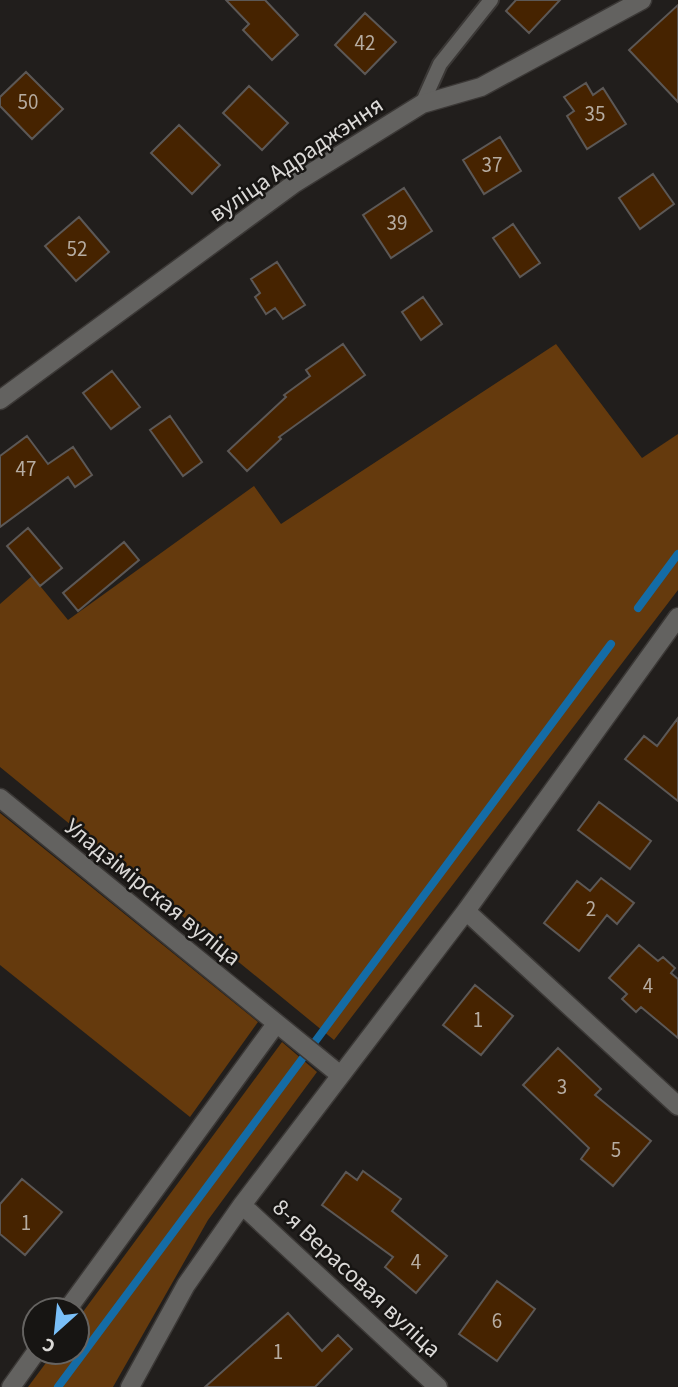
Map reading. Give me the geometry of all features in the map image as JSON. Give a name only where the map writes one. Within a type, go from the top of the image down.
[{"type":"street","name":"вуліца Адраджэння","points":[[0,400],[295,183],[422,104],[481,87],[642,0]]},
{"type":"street","points":[[130,1387],[186,1284],[242,1205],[339,1074],[466,911],[677,619]]},
{"type":"street","name":"Уладзімірская вуліца","points":[[0,797],[339,1074]]},
{"type":"street","points":[[466,911],[678,1106]]},
{"type":"street","points":[[78,1296],[282,1029]]},
{"type":"street","name":"8-я Верасовая вуліца","points":[[242,1205],[438,1387]]},
{"type":"street","points":[[10,1387],[26,1366]]},
{"type":"lane","points":[[422,104],[440,64],[492,0]]},
{"type":"shaded area","points":[[556,344],[642,458],[678,434],[678,590],[334,1040],[0,767],[0,604],[32,576],[68,620],[254,486],[281,524]]},
{"type":"shaded area","points":[[0,813],[258,1022],[190,1117],[0,965]]},
{"type":"shaded area","points":[[282,1042],[317,1072],[208,1220],[113,1387],[28,1387],[44,1366],[91,1366],[91,1301]]},
{"type":"building","points":[[226,0],[265,0],[298,35],[272,60],[243,30],[249,24]]},
{"type":"building","points":[[516,0],[560,0],[529,33],[506,11]]},
{"type":"building","points":[[678,5],[678,102],[629,50]]},
{"type":"building","points":[[365,13],[396,42],[365,74],[335,45]]},
{"type":"building","points":[[26,72],[63,109],[32,139],[0,106],[0,97]]},
{"type":"building","points":[[586,83],[593,95],[603,88],[626,124],[587,149],[567,116],[574,111],[564,97]]},
{"type":"building","points":[[249,86],[288,123],[262,150],[223,113]]},
{"type":"building","points":[[179,125],[220,165],[192,194],[151,153]]},
{"type":"building","points":[[500,137],[521,171],[484,194],[463,160]]},
{"type":"building","points":[[653,174],[674,204],[640,229],[619,198]]},
{"type":"building","points":[[404,188],[432,231],[391,258],[363,215]]},
{"type":"building","points":[[79,217],[109,252],[76,281],[45,246]]},
{"type":"building","points":[[513,224],[540,263],[520,277],[493,238]]},
{"type":"building","points":[[277,262],[305,305],[283,319],[275,308],[266,314],[255,297],[260,293],[251,279]]},
{"type":"building","points":[[423,297],[442,324],[421,340],[402,312]]},
{"type":"building","points":[[343,344],[365,375],[279,437],[281,439],[247,471],[228,451],[286,397],[284,395],[310,376],[306,370]]},
{"type":"building","points":[[112,371],[140,407],[111,429],[83,393]]},
{"type":"building","points":[[170,416],[202,462],[183,476],[150,430]]},
{"type":"building","points":[[27,436],[48,464],[73,447],[92,475],[75,487],[68,477],[0,527],[0,456]]},
{"type":"building","points":[[28,528],[62,568],[40,586],[7,546]]},
{"type":"building","points":[[124,542],[139,560],[78,611],[63,593]]},
{"type":"building","points":[[678,718],[678,801],[625,759],[644,736],[657,746]]},
{"type":"building","points":[[599,802],[651,841],[630,869],[578,830]]},
{"type":"building","points":[[601,878],[634,903],[617,924],[607,915],[579,951],[544,923],[577,881],[590,891]]},
{"type":"building","points":[[639,945],[658,961],[663,957],[675,968],[671,973],[678,979],[678,1038],[641,1007],[636,1012],[622,999],[627,994],[609,978]]},
{"type":"building","points":[[475,985],[513,1016],[481,1055],[443,1025]]},
{"type":"building","points":[[558,1048],[601,1089],[595,1095],[651,1141],[613,1186],[581,1159],[589,1148],[523,1085]]},
{"type":"building","points":[[363,1171],[401,1199],[392,1211],[447,1256],[416,1293],[385,1267],[393,1257],[322,1205],[346,1172],[357,1180]]},
{"type":"building","points":[[22,1179],[62,1212],[25,1255],[0,1234],[0,1204]]},
{"type":"building","points":[[497,1281],[535,1309],[497,1361],[459,1334]]},
{"type":"building","points":[[288,1313],[322,1351],[338,1335],[352,1349],[315,1387],[205,1387]]},
{"type":"waterway","points":[[638,608],[678,554]]},
{"type":"waterway","points":[[58,1387],[611,644]]}]
